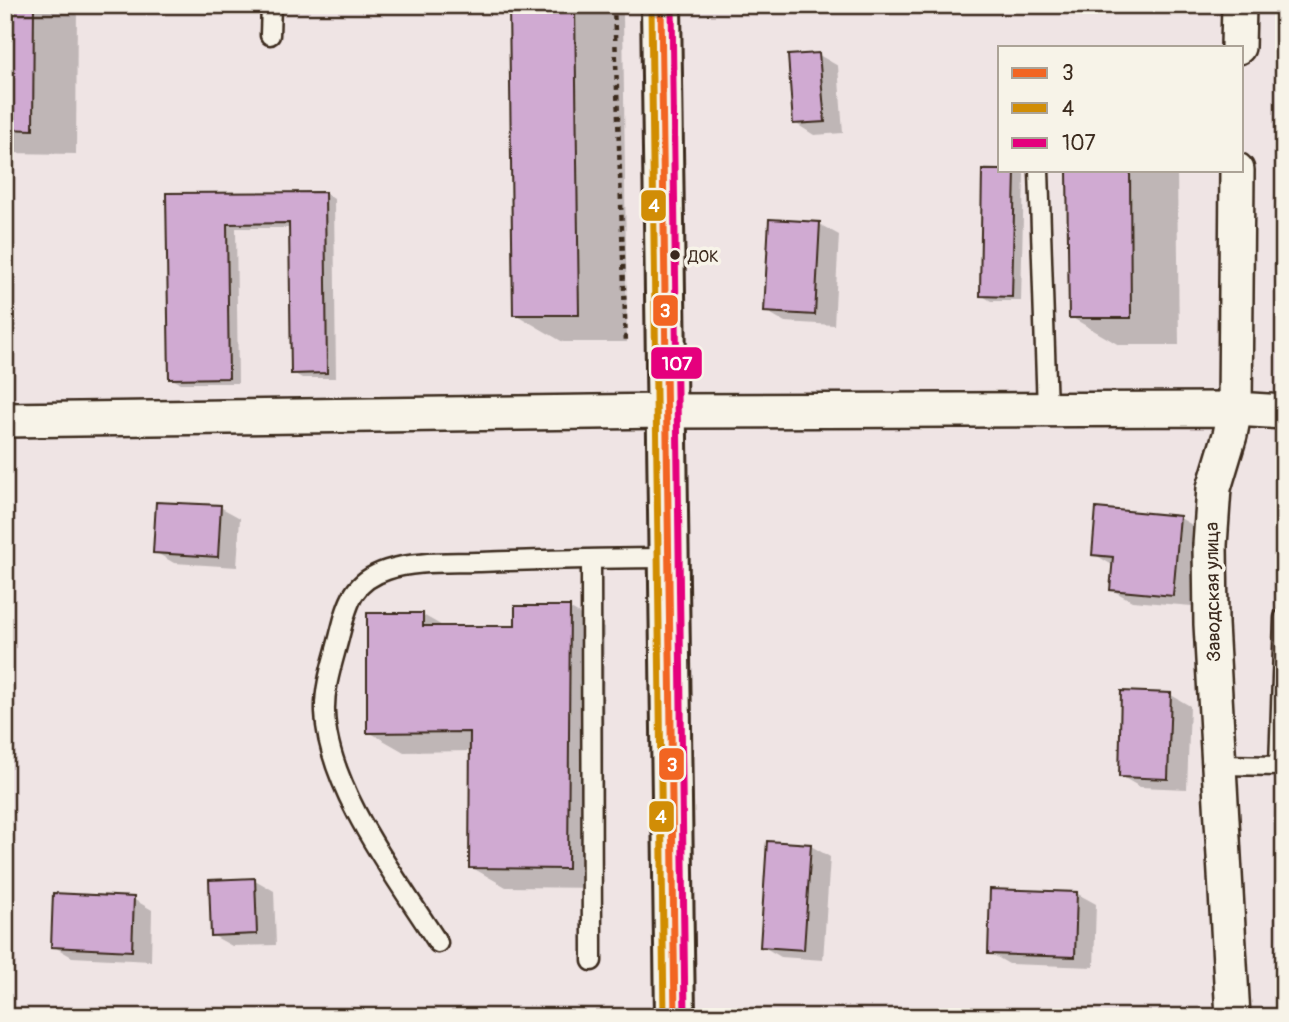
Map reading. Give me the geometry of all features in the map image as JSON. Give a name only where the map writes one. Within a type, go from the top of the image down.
[{"type":"main road","points":[[661,5],[675,1017]]},
{"type":"street","points":[[1238,46],[1239,5]]},
{"type":"street","name":"Заводская улица","points":[[1233,1017],[1211,624],[1210,519],[1214,488],[1235,409],[1237,172]]},
{"type":"street","points":[[5,420],[667,411],[1235,409],[1284,412]]},
{"type":"lane","points":[[270,35],[271,5]]},
{"type":"lane","points":[[1040,172],[1047,410]]},
{"type":"lane","points":[[438,943],[346,792],[329,742],[325,711],[329,677],[353,593],[368,578],[389,569],[430,564],[668,558]]},
{"type":"lane","points":[[591,559],[592,961]]},
{"type":"lane","points":[[1219,765],[1281,766],[1284,618]]},
{"type":"path","points":[[614,5],[626,344]]},
{"type":"building","points":[[5,5],[34,5],[33,130],[5,129]]},
{"type":"building","points":[[509,5],[575,5],[579,315],[513,315]]},
{"type":"building","points":[[819,53],[825,122],[793,124],[788,55]]},
{"type":"building","points":[[982,170],[1015,172],[1012,297],[980,296]]},
{"type":"building","points":[[1067,172],[1130,172],[1131,318],[1069,318]]},
{"type":"building","points":[[325,192],[327,373],[291,374],[289,223],[227,224],[229,378],[169,379],[166,193]]},
{"type":"building","points":[[769,219],[820,222],[815,315],[764,312]]},
{"type":"building","points":[[156,502],[221,505],[218,557],[153,553]]},
{"type":"building","points":[[1096,508],[1180,516],[1173,596],[1110,590],[1113,557],[1092,555]]},
{"type":"building","points":[[515,606],[570,606],[568,869],[469,868],[470,732],[367,733],[367,613],[423,613],[423,626],[515,626]]},
{"type":"building","points":[[1121,691],[1171,693],[1168,779],[1119,777]]},
{"type":"building","points":[[767,841],[811,844],[804,950],[760,947]]},
{"type":"building","points":[[255,878],[257,934],[211,936],[209,880]]},
{"type":"building","points":[[990,889],[1077,892],[1075,957],[988,954]]},
{"type":"building","points":[[53,893],[134,897],[132,951],[51,947]]},
{"type":"transit line","name":"4","points":[[651,5],[664,1017]]},
{"type":"transit line","name":"3","points":[[661,5],[675,1017]]},
{"type":"transit line","name":"107","points":[[672,5],[685,1017]]},
{"type":"place","name":"ДОК","points":[[675,255]]}]
